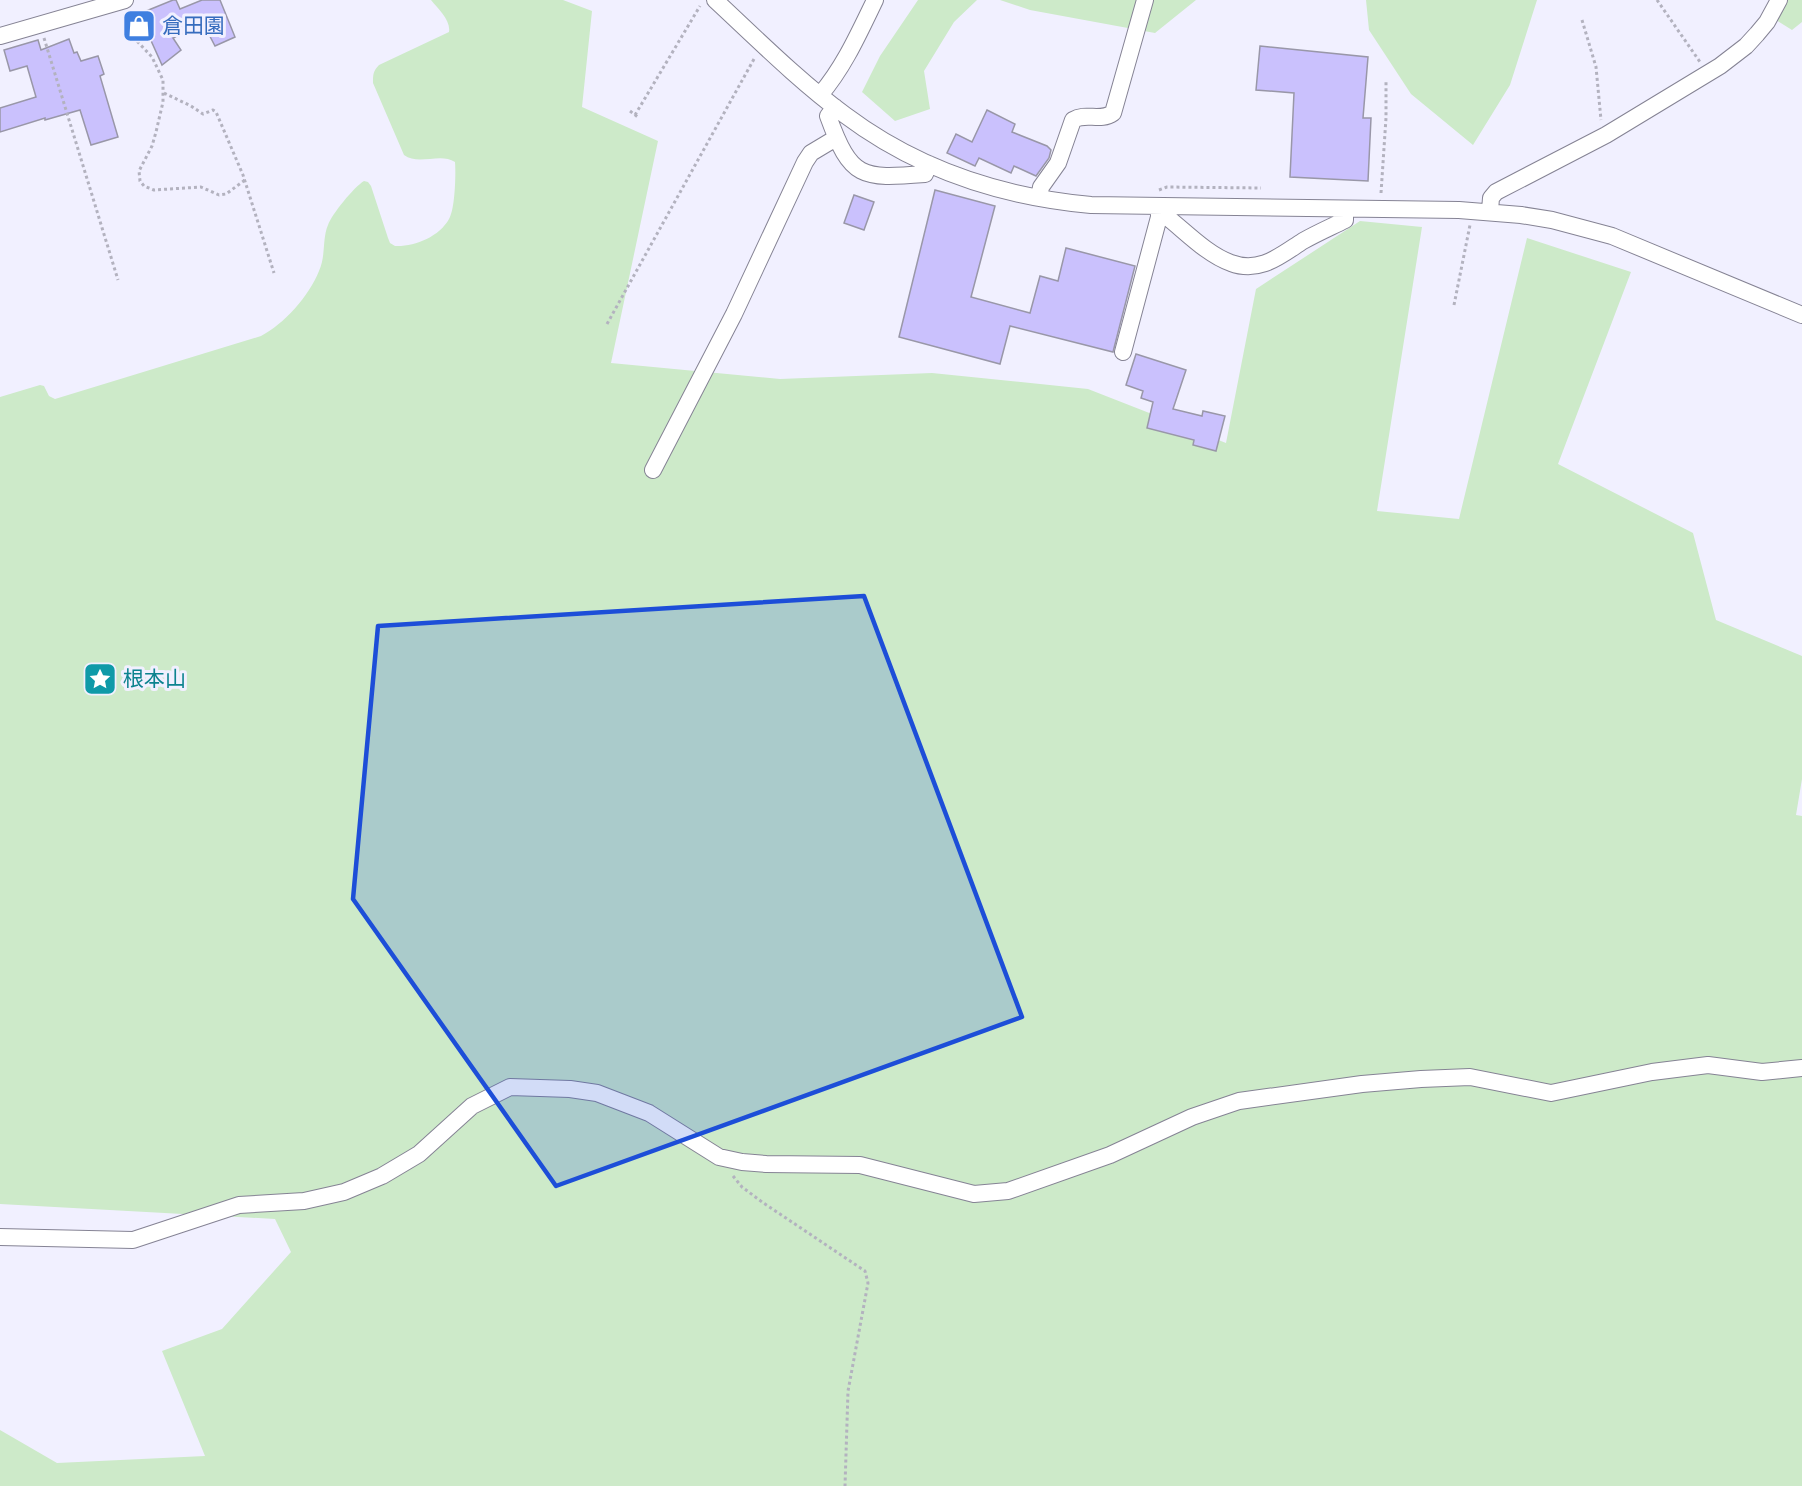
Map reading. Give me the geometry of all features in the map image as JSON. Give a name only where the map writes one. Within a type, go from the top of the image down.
[{"type":"street","points":[[1038,198],[1041,187],[1058,163],[1073,120],[1078,117],[1107,117],[1113,113],[1145,0]]},
{"type":"street","points":[[1490,212],[1491,198],[1496,192],[1606,135],[1707,74],[1746,46],[1767,22],[1779,0]]},
{"type":"street","points":[[0,36],[123,1]]},
{"type":"street","points":[[708,2],[765,45],[835,107],[886,142],[929,164],[973,182],[1038,198],[1159,212],[1381,209],[1490,212],[1552,220],[1612,236],[1802,315]]},
{"type":"street","points":[[820,95],[848,56],[869,3]]},
{"type":"street","points":[[835,107],[828,116],[836,138],[852,164],[865,173],[872,176],[925,174],[929,164]]},
{"type":"street","points":[[653,470],[734,314],[805,162],[812,153],[836,138]]},
{"type":"street","points":[[1159,212],[1216,255],[1232,264],[1249,267],[1267,264],[1345,220],[1345,209]]},
{"type":"street","points":[[1123,352],[1159,212]]},
{"type":"street","points":[[0,1237],[133,1239],[238,1205],[304,1201],[344,1192],[382,1176],[419,1154],[472,1106],[510,1088],[570,1089],[597,1093],[649,1113],[719,1157],[766,1164],[860,1166],[974,1194],[1008,1191],[1110,1155],[1192,1117],[1251,1099],[1362,1084],[1470,1077],[1551,1093],[1653,1072],[1708,1065],[1762,1072],[1802,1068]]},
{"type":"path","points":[[1656,0],[1707,74]]},
{"type":"path","points":[[123,1],[135,39],[152,57],[160,70],[164,93],[154,139],[139,171],[140,181],[144,186],[154,190],[201,188],[223,195],[245,180]]},
{"type":"path","points":[[635,115],[708,2]]},
{"type":"path","points":[[1582,20],[1596,67],[1602,128],[1606,135]]},
{"type":"path","points":[[40,25],[118,280]]},
{"type":"path","points":[[607,324],[757,53],[765,45]]},
{"type":"path","points":[[1381,209],[1386,81]]},
{"type":"path","points":[[164,93],[203,114],[213,110],[216,112],[245,180],[274,273]]},
{"type":"path","points":[[630,111],[639,118]]},
{"type":"path","points":[[1454,305],[1467,247],[1471,211]]},
{"type":"path","points":[[719,1157],[742,1187],[866,1271],[868,1283],[848,1391],[846,1486]]},
{"type":"highlighted area","points":[[864,596],[1022,1017],[556,1186],[353,899],[378,626]]},
{"type":"green space","points":[[431,0],[563,0],[592,11],[582,107],[658,141],[611,363],[780,379],[932,373],[1088,389],[1226,443],[1256,289],[1360,221],[1422,227],[1377,511],[1459,519],[1527,238],[1631,272],[1558,464],[1693,533],[1716,620],[1802,656],[1802,779],[1796,815],[1802,816],[1802,1486],[0,1486],[0,1430],[57,1463],[205,1456],[162,1351],[222,1329],[291,1252],[275,1219],[0,1204],[0,397],[40,385],[44,386],[49,396],[55,399],[261,336],[270,331],[287,317],[309,290],[323,259],[326,230],[330,220],[349,195],[364,181],[371,186],[390,243],[395,246],[410,245],[425,240],[439,231],[449,219],[453,208],[455,162],[443,158],[416,159],[404,155],[373,83],[374,73],[379,65],[449,32],[446,19]]},
{"type":"green space","points":[[918,0],[977,0],[954,22],[924,71],[930,109],[895,121],[862,92],[880,56]]},
{"type":"green space","points":[[1000,0],[1196,0],[1155,33],[1030,10]]},
{"type":"green space","points":[[1366,0],[1537,0],[1510,85],[1473,145],[1411,94],[1369,30]]},
{"type":"green space","points":[[1786,0],[1802,0],[1802,22],[1792,30],[1776,20]]},
{"type":"building","points":[[176,0],[180,9],[202,0],[220,0],[235,37],[215,46],[204,25],[173,38],[181,50],[162,65],[148,34],[137,38],[129,18]]},
{"type":"building","points":[[69,39],[74,53],[77,52],[81,61],[98,56],[104,74],[100,76],[118,137],[91,145],[80,110],[0,132],[0,108],[36,97],[27,66],[10,71],[4,50],[38,40],[41,50]]},
{"type":"building","points":[[1260,46],[1368,57],[1363,118],[1371,118],[1368,181],[1290,177],[1294,93],[1256,90]]},
{"type":"building","points":[[987,110],[1015,124],[1012,132],[1047,146],[1051,150],[1049,158],[1036,176],[1014,166],[1011,173],[979,158],[975,166],[947,153],[956,134],[972,142]]},
{"type":"building","points":[[935,190],[995,206],[971,297],[1030,313],[1040,276],[1058,281],[1066,248],[1135,266],[1113,352],[1010,326],[1000,364],[899,337]]},
{"type":"building","points":[[854,195],[874,202],[864,230],[844,223]]},
{"type":"building","points":[[1136,354],[1186,370],[1173,409],[1202,416],[1203,411],[1225,416],[1216,451],[1193,445],[1194,440],[1147,428],[1153,402],[1141,398],[1143,391],[1126,385]]},
{"type":"place","name":"倉田園","points":[[139,26]]},
{"type":"place","name":"根本山","points":[[100,679]]}]
